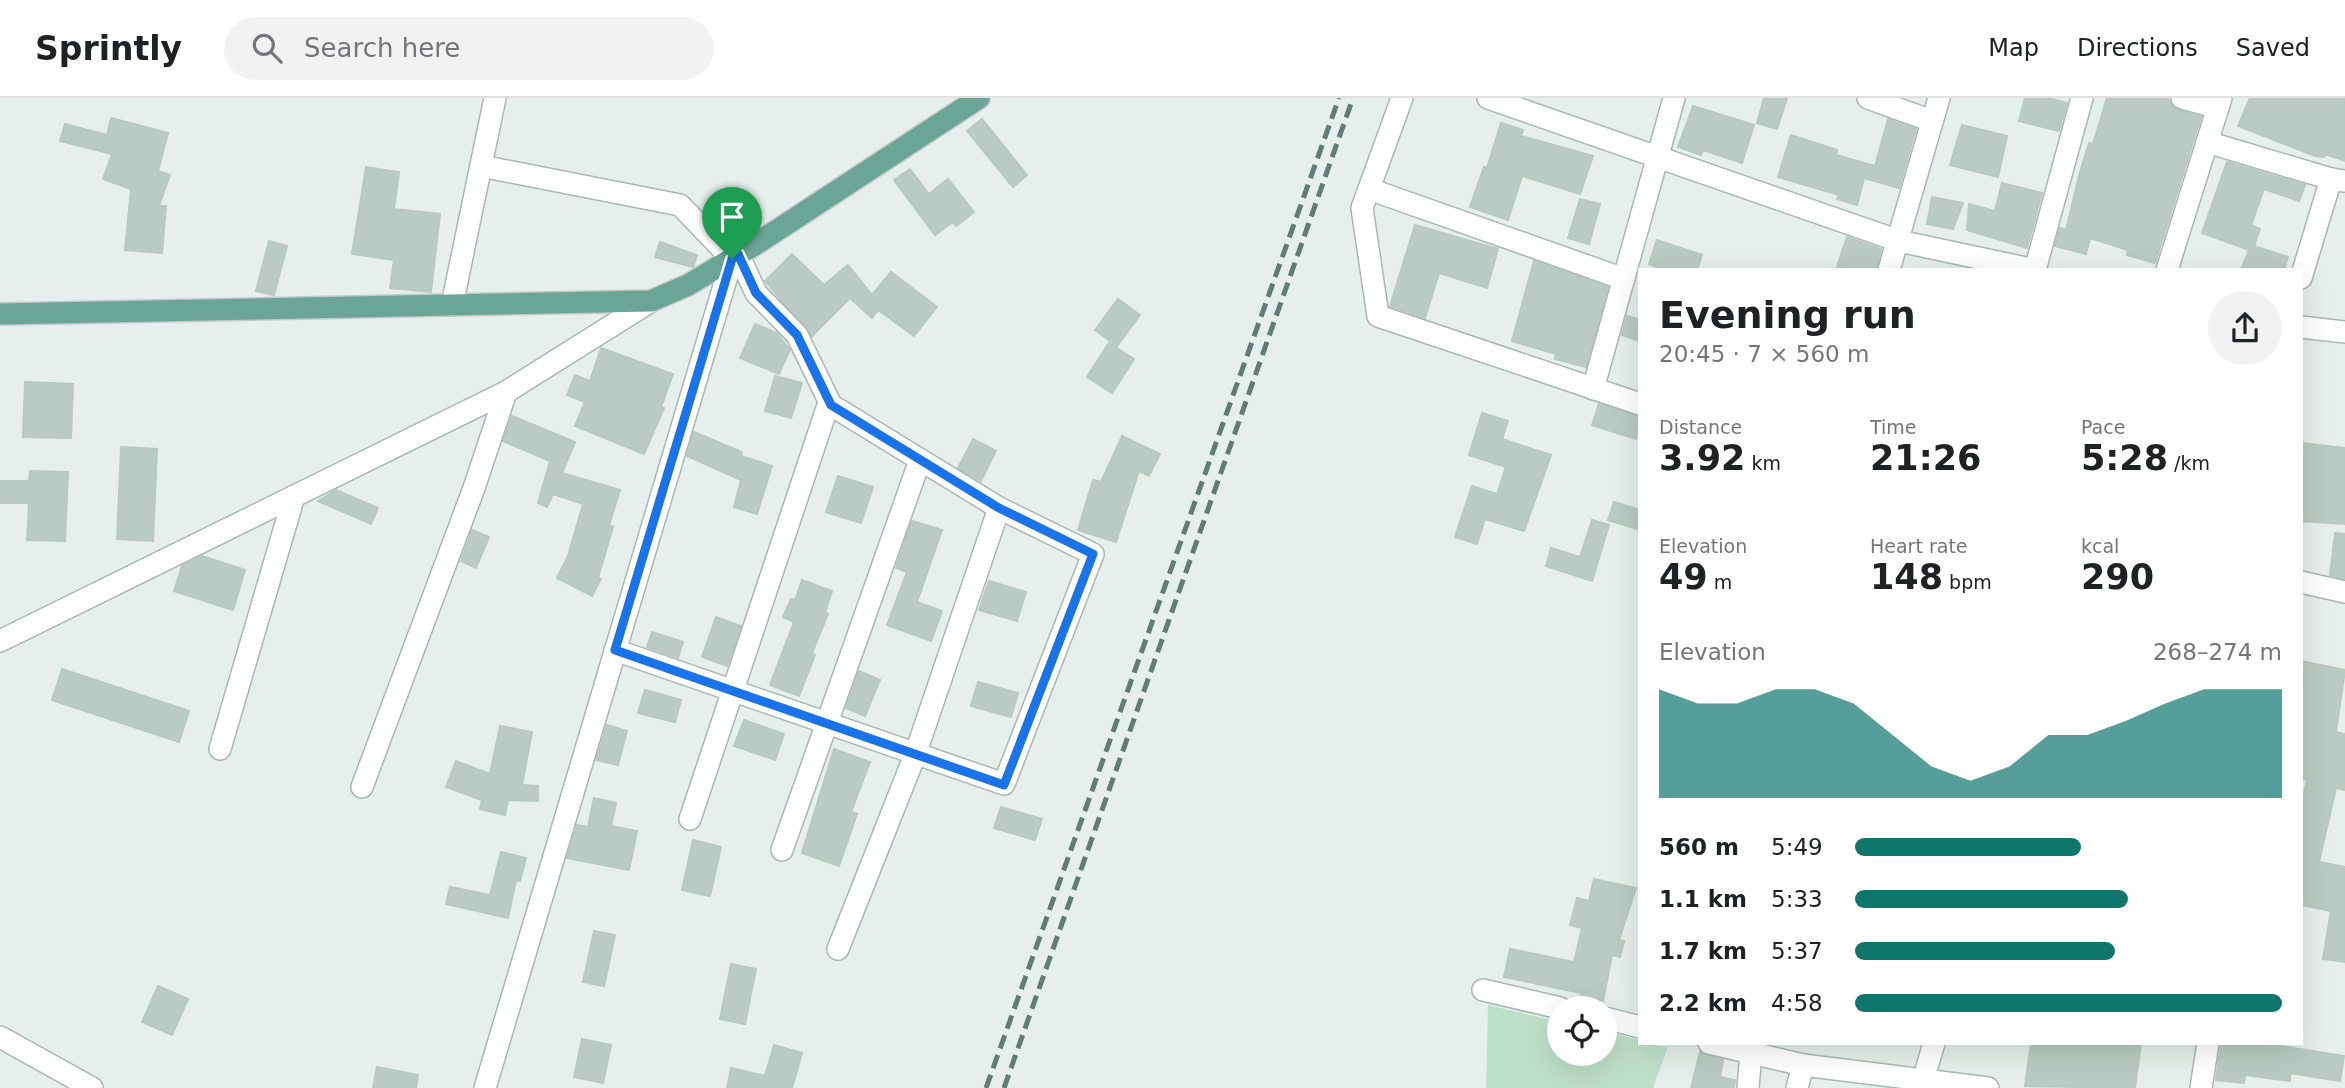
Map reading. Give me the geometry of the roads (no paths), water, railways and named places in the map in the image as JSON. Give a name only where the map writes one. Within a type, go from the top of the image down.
[{"type":"main road","points":[[0,314],[651,301],[688,285],[735,256],[979,98]]},
{"type":"street","points":[[452,306],[495,98]]},
{"type":"street","points":[[1402,98],[1362,208],[1378,316],[1638,403]]},
{"type":"street","points":[[1489,98],[1545,107],[1657,157],[1899,241],[2026,268]]},
{"type":"street","points":[[1593,389],[1674,98]]},
{"type":"street","points":[[1868,98],[1932,121]]},
{"type":"street","points":[[1890,268],[1939,98]]},
{"type":"street","points":[[2036,268],[2082,98]]},
{"type":"street","points":[[2168,268],[2220,103],[2182,98]]},
{"type":"street","points":[[2207,142],[2338,180],[2303,273]]},
{"type":"street","points":[[481,166],[680,205],[735,256],[756,293],[797,335],[830,402],[999,508],[1093,554],[1004,785],[615,650]]},
{"type":"street","points":[[1369,189],[1623,279]]},
{"type":"street","points":[[485,1088],[735,256]]},
{"type":"street","points":[[0,641],[506,392],[651,301]]},
{"type":"street","points":[[2303,327],[2345,332]]},
{"type":"street","points":[[362,787],[474,488],[506,392]]},
{"type":"street","points":[[690,819],[830,402]]},
{"type":"street","points":[[782,850],[920,460]]},
{"type":"street","points":[[220,749],[294,496]]},
{"type":"street","points":[[838,949],[915,755],[999,508]]},
{"type":"street","points":[[2303,582],[2345,592]]},
{"type":"street","points":[[1483,990],[1547,1005]]},
{"type":"street","points":[[1617,1021],[1638,1026]]},
{"type":"street","points":[[0,1037],[92,1088]]},
{"type":"street","points":[[1717,1045],[1803,1065],[1922,1084],[1988,1088]]},
{"type":"street","points":[[1922,1084],[1933,1045]]},
{"type":"street","points":[[2201,1088],[2208,1045]]},
{"type":"street","points":[[1748,1088],[1751,1053]]},
{"type":"street","points":[[1797,1088],[1803,1065]]},
{"type":"railway","points":[[986,1088],[1339,98]]},
{"type":"railway","points":[[1004,1088],[1353,98]]}]
